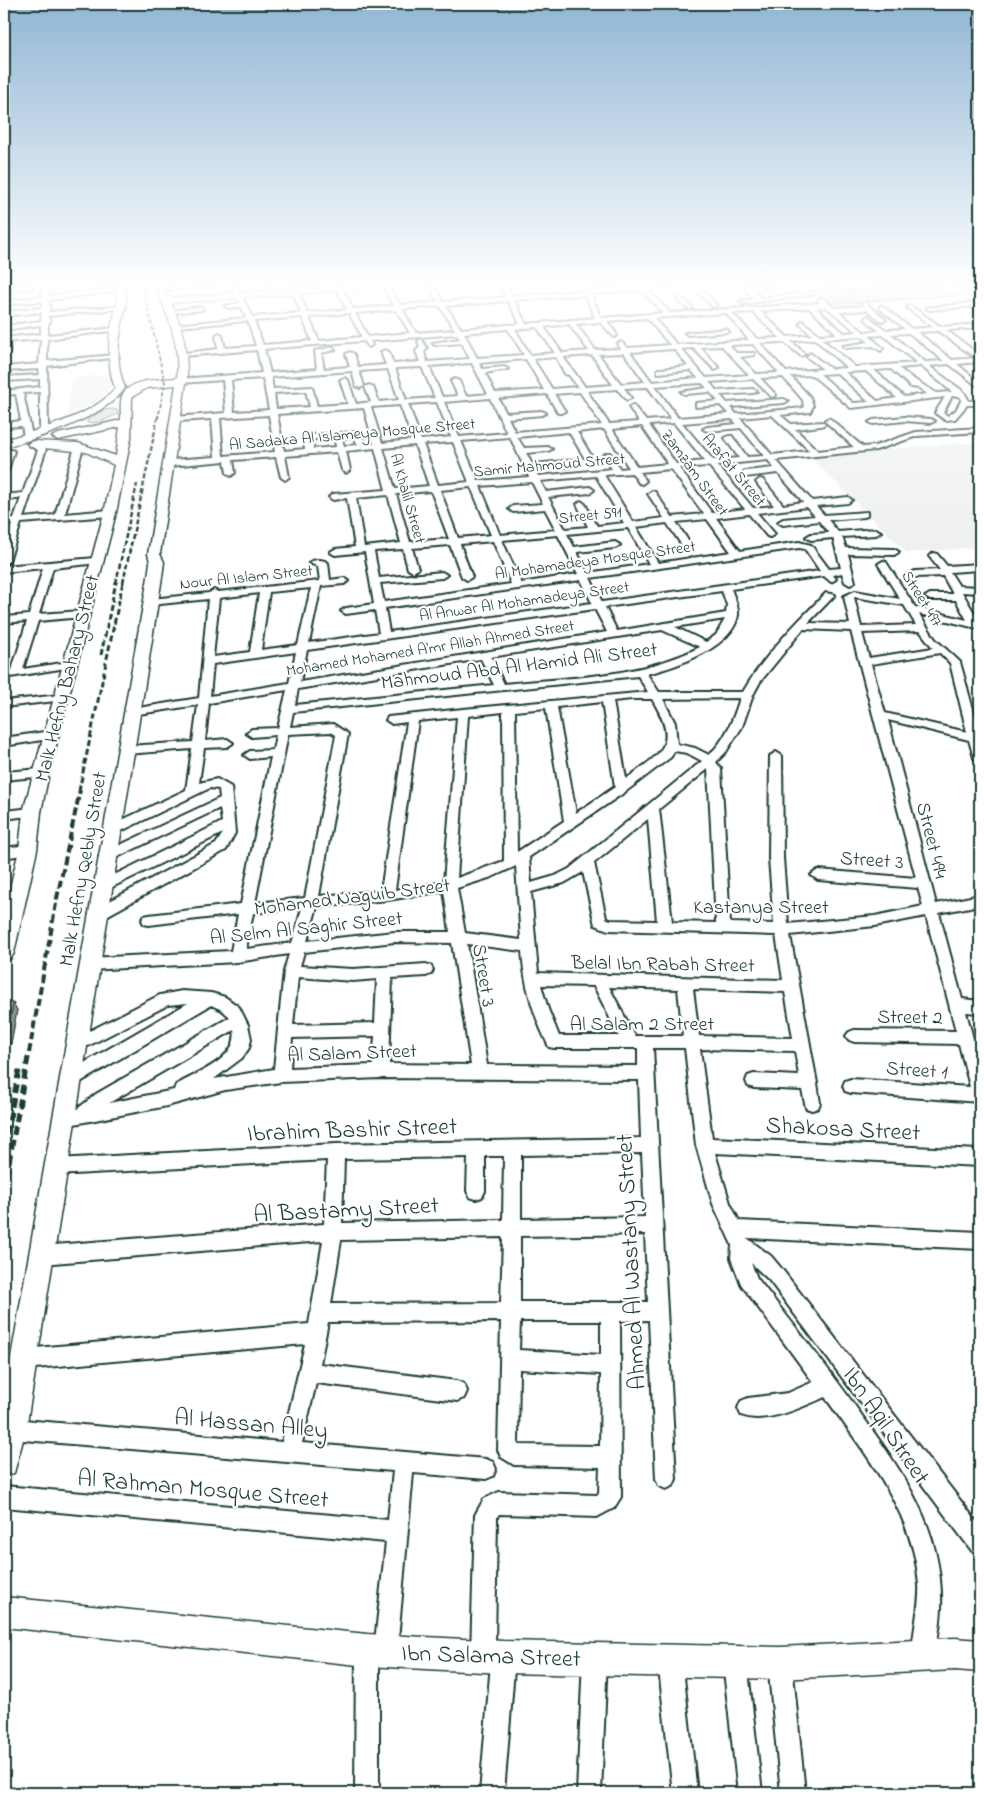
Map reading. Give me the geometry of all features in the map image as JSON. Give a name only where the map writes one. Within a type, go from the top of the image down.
[{"type":"street","points":[[44,370],[47,429]]},
{"type":"street","points":[[78,418],[111,400],[118,394],[120,388],[115,377],[115,370]]},
{"type":"street","name":"Malk Hefny Qebly Street","points":[[4,1463],[12,1430],[56,1167],[71,1118],[71,1079],[88,964],[151,602],[157,562],[154,554],[177,420],[182,370]]},
{"type":"street","points":[[265,370],[279,454],[285,476]]},
{"type":"street","points":[[120,388],[144,380],[227,378],[345,370]]},
{"type":"street","points":[[354,370],[360,386]]},
{"type":"street","points":[[391,370],[466,577]]},
{"type":"street","points":[[427,370],[517,586]]},
{"type":"street","points":[[494,370],[480,371],[613,634]]},
{"type":"street","points":[[535,370],[561,411]]},
{"type":"street","points":[[569,370],[642,481]]},
{"type":"street","points":[[606,370],[627,398]]},
{"type":"street","name":"Arafat Street","points":[[638,370],[676,421],[770,534]]},
{"type":"street","points":[[661,371],[673,370]]},
{"type":"street","name":"Street 494","points":[[695,370],[741,426],[822,517],[835,534],[843,551],[845,570],[850,582],[856,589],[852,595],[855,629],[880,715],[980,1094]]},
{"type":"street","points":[[748,370],[772,395]]},
{"type":"street","points":[[782,370],[786,374]]},
{"type":"street","points":[[177,420],[838,370],[874,402]]},
{"type":"street","points":[[869,370],[901,398]]},
{"type":"street","points":[[896,370],[914,385],[921,386],[933,395]]},
{"type":"street","points":[[916,434],[930,421],[942,416],[957,416],[966,399],[930,370]]},
{"type":"street","points":[[960,370],[980,387]]},
{"type":"street","points":[[815,372],[849,405],[853,406],[901,398],[960,394],[980,387]]},
{"type":"street","name":"Al Sadaka Al Islameya Mosque Street","points":[[170,463],[807,410],[809,406],[807,400],[786,374]]},
{"type":"street","points":[[969,377],[980,376]]},
{"type":"street","points":[[4,379],[44,377]]},
{"type":"street","points":[[4,471],[6,449],[30,440],[47,429],[127,404],[128,395],[140,387],[182,378]]},
{"type":"street","points":[[227,378],[230,416]]},
{"type":"street","points":[[344,380],[353,406]]},
{"type":"street","points":[[455,381],[463,398]]},
{"type":"street","name":"Al Khalil Street","points":[[369,386],[379,446],[413,569]]},
{"type":"street","points":[[4,392],[44,389]]},
{"type":"street","points":[[269,391],[309,389],[314,409]]},
{"type":"street","points":[[4,561],[42,449],[30,440],[19,391]]},
{"type":"street","points":[[685,392],[753,391]]},
{"type":"street","points":[[942,416],[939,412],[950,394]]},
{"type":"street","points":[[699,405],[784,401]]},
{"type":"street","points":[[964,403],[980,403]]},
{"type":"street","name":"Malk Hefny Bahary Street","points":[[4,953],[8,922],[28,850],[32,812],[41,773],[68,665],[110,513],[127,422],[127,404]]},
{"type":"street","name":"Zamzam Street","points":[[633,407],[673,466],[737,553]]},
{"type":"street","points":[[503,416],[542,413]]},
{"type":"street","points":[[774,413],[816,453]]},
{"type":"street","points":[[216,416],[219,459]]},
{"type":"street","points":[[78,418],[86,426],[100,427]]},
{"type":"street","points":[[880,428],[873,422],[905,419],[930,421]]},
{"type":"street","points":[[829,420],[861,450]]},
{"type":"street","points":[[30,440],[60,436],[127,422]]},
{"type":"street","points":[[4,425],[25,423]]},
{"type":"street","points":[[788,427],[821,424]]},
{"type":"street","points":[[707,429],[741,426]]},
{"type":"street","points":[[47,429],[61,430],[60,436]]},
{"type":"street","points":[[572,430],[588,457]]},
{"type":"street","points":[[916,434],[980,430]]},
{"type":"street","name":"Samir Mahmoud Street","points":[[333,497],[474,486],[618,473],[709,462],[861,450],[883,447],[894,441],[916,434]]},
{"type":"street","points":[[337,435],[346,470]]},
{"type":"street","points":[[309,451],[308,438],[337,435],[359,435],[363,447]]},
{"type":"street","points":[[887,435],[894,441]]},
{"type":"street","points":[[729,438],[744,459]]},
{"type":"street","points":[[30,440],[79,447],[102,454],[119,463]]},
{"type":"street","points":[[59,518],[79,447]]},
{"type":"street","points":[[522,452],[548,449]]},
{"type":"street","points":[[607,456],[618,473]]},
{"type":"street","points":[[229,458],[231,473]]},
{"type":"street","points":[[530,467],[576,462],[584,476]]},
{"type":"street","points":[[745,474],[780,470]]},
{"type":"street","points":[[600,474],[655,565]]},
{"type":"street","points":[[760,482],[780,508]]},
{"type":"street","points":[[543,495],[590,490]]},
{"type":"street","points":[[652,494],[686,545]]},
{"type":"street","points":[[4,498],[26,495]]},
{"type":"street","points":[[351,496],[375,581],[385,636]]},
{"type":"street","name":"Street 591","points":[[335,552],[562,532],[848,500]]},
{"type":"street","points":[[581,504],[594,528]]},
{"type":"street","points":[[513,509],[549,506]]},
{"type":"street","points":[[4,522],[110,513]]},
{"type":"street","points":[[783,522],[864,514]]},
{"type":"street","points":[[811,537],[876,532]]},
{"type":"street","name":"Al Mohamadeya Mosque Street","points":[[346,611],[802,544],[808,547],[829,575]]},
{"type":"street","points":[[571,550],[615,545]]},
{"type":"street","points":[[843,551],[894,552]]},
{"type":"street","points":[[934,556],[978,626]]},
{"type":"street","points":[[4,569],[96,561]]},
{"type":"street","points":[[237,956],[245,908],[278,753],[302,649],[321,583],[323,563],[314,563]]},
{"type":"street","name":"Street 497","points":[[883,564],[931,641],[955,662],[978,738],[980,758]]},
{"type":"street","points":[[17,672],[49,565]]},
{"type":"street","points":[[915,574],[980,567]]},
{"type":"street","name":"Nour Al Islam Street","points":[[151,602],[214,593],[341,581],[339,570]]},
{"type":"street","name":"Al Anwar Al Mohamadeya Street","points":[[208,662],[725,586],[829,575],[845,570]]},
{"type":"street","points":[[375,581],[442,575]]},
{"type":"street","points":[[525,889],[559,880],[586,862],[710,761],[733,732],[747,695],[756,681],[800,626],[824,590],[824,580],[829,575],[850,582]]},
{"type":"street","points":[[725,586],[734,605],[733,615]]},
{"type":"street","points":[[255,655],[265,588]]},
{"type":"street","points":[[824,590],[909,606],[978,626]]},
{"type":"street","points":[[930,596],[980,590]]},
{"type":"street","points":[[192,791],[204,700],[214,593]]},
{"type":"street","points":[[4,620],[82,614]]},
{"type":"street","name":"Mohamed Mohamed A'mr Allah Ahmed Street","points":[[132,712],[733,615]]},
{"type":"street","name":"Mahmoud Abd Al Hamid Ali Street","points":[[288,709],[641,673],[687,659],[707,647],[729,624],[733,615]]},
{"type":"street","points":[[663,626],[694,638],[707,647]]},
{"type":"street","points":[[800,626],[855,629],[923,628]]},
{"type":"street","points":[[864,662],[942,650]]},
{"type":"street","points":[[484,655],[501,688]]},
{"type":"street","points":[[4,674],[68,665]]},
{"type":"street","points":[[641,673],[669,722],[672,734],[672,747],[694,750],[710,761],[716,778],[723,927]]},
{"type":"street","points":[[392,720],[654,695],[747,695]]},
{"type":"street","points":[[4,704],[60,698]]},
{"type":"street","points":[[607,699],[621,789]]},
{"type":"street","points":[[551,704],[570,823]]},
{"type":"street","name":"Al Salam 2 Street","points":[[509,708],[516,859],[525,889],[528,946],[533,979],[540,1009],[554,1042],[691,1042],[803,1045]]},
{"type":"street","name":"Street 3","points":[[462,712],[450,886],[480,1071]]},
{"type":"street","points":[[880,715],[978,738]]},
{"type":"street","points":[[387,895],[412,718]]},
{"type":"street","points":[[252,733],[333,728],[342,734],[311,902],[291,971],[281,1075]]},
{"type":"street","points":[[4,742],[51,735]]},
{"type":"street","points":[[126,750],[227,743]]},
{"type":"street","name":"Mohamed Naguib Street","points":[[150,920],[245,908],[387,895],[450,886],[473,880],[516,859],[621,789],[660,761],[672,747]]},
{"type":"street","points":[[250,755],[278,753]]},
{"type":"street","points":[[776,756],[776,858],[782,930],[812,1103]]},
{"type":"street","points":[[4,776],[41,773]]},
{"type":"street","points":[[96,915],[216,851],[228,838],[225,787],[222,784],[208,784],[110,830]]},
{"type":"street","points":[[106,857],[226,800]]},
{"type":"street","points":[[653,808],[665,926]]},
{"type":"street","points":[[4,815],[32,812]]},
{"type":"street","points":[[101,887],[228,824]]},
{"type":"street","points":[[4,853],[28,850]]},
{"type":"street","name":"Kastanya Street","points":[[586,862],[602,923],[782,930],[856,924],[980,900]]},
{"type":"street","name":"Street 3","points":[[818,875],[923,883]]},
{"type":"street","name":"Al Selm Al Saghir Street","points":[[88,964],[237,956],[363,939],[427,936],[528,946]]},
{"type":"street","points":[[291,971],[353,975],[426,970]]},
{"type":"street","points":[[382,1071],[385,973]]},
{"type":"street","name":"Belal Ibn Rabah Street","points":[[533,979],[793,986]]},
{"type":"street","points":[[600,982],[637,1042]]},
{"type":"street","name":"Ibn Aqil Street","points":[[685,983],[704,1146],[715,1184],[737,1237],[740,1258],[750,1284],[829,1385],[897,1482],[920,1528],[929,1571],[931,1606],[922,1656]]},
{"type":"street","points":[[76,1046],[165,999],[178,997],[208,999],[229,1006],[236,1013],[243,1041],[236,1054],[166,1100]]},
{"type":"street","points":[[71,1079],[208,999]]},
{"type":"street","points":[[956,1005],[980,1007]]},
{"type":"street","points":[[71,1118],[238,1020]]},
{"type":"street","points":[[285,1032],[384,1029]]},
{"type":"street","name":"Street 2","points":[[854,1036],[965,1038]]},
{"type":"street","name":"Ahmed Al Wastany Street","points":[[637,1042],[646,1073],[666,1479]]},
{"type":"street","name":"Al Salam Street","points":[[71,1118],[166,1100],[225,1084],[281,1075],[382,1071],[646,1073]]},
{"type":"street","points":[[754,1081],[809,1083]]},
{"type":"street","name":"Street 1","points":[[851,1086],[980,1094]]},
{"type":"street","name":"Ibrahim Bashir Street","points":[[56,1167],[336,1152],[650,1145]]},
{"type":"street","name":"Shakosa Street","points":[[704,1146],[980,1158]]},
{"type":"street","points":[[476,1148],[476,1191]]},
{"type":"street","points":[[513,1148],[508,1448],[514,1455],[610,1457]]},
{"type":"street","points":[[290,1453],[310,1372],[333,1232],[336,1152]]},
{"type":"street","name":"Al Bastamy Street","points":[[41,1255],[333,1232],[653,1225]]},
{"type":"street","points":[[737,1237],[980,1240]]},
{"type":"street","name":"Ibn Aqil Street","points":[[737,1237],[765,1262],[775,1274],[980,1543]]},
{"type":"street","points":[[320,1313],[658,1311]]},
{"type":"street","points":[[492,1793],[493,1656],[486,1515],[491,1506],[500,1503],[597,1506],[607,1501],[610,1497],[611,1312]]},
{"type":"street","points":[[24,1359],[317,1333]]},
{"type":"street","points":[[510,1359],[610,1365]]},
{"type":"street","points":[[310,1372],[457,1391]]},
{"type":"street","points":[[748,1408],[789,1403],[829,1385]]},
{"type":"street","name":"Al Hassan Alley","points":[[12,1430],[486,1469]]},
{"type":"street","points":[[366,1793],[377,1650],[398,1532],[404,1462]]},
{"type":"street","name":"Al Rahman Mosque Street","points":[[4,1497],[398,1532]]},
{"type":"street","name":"Ibn Salama Street","points":[[4,1612],[377,1650],[493,1656],[780,1663],[922,1656],[980,1656]]},
{"type":"street","points":[[588,1793],[596,1659]]},
{"type":"street","points":[[670,1660],[685,1793]]},
{"type":"street","points":[[735,1662],[750,1793]]},
{"type":"street","points":[[780,1663],[793,1793]]},
{"type":"shaded area","points":[[110,374],[112,383],[103,398],[68,416],[71,378]]},
{"type":"shaded area","points":[[104,410],[117,410],[118,414],[100,422],[87,423],[87,420]]},
{"type":"shaded area","points":[[980,442],[980,547],[907,553],[808,455]]},
{"type":"building","points":[[13,1003],[7,1036],[4,1037],[4,1004]]},
{"type":"railway","points":[[158,418],[165,383],[162,370]]},
{"type":"railway","points":[[123,583],[158,416]]},
{"type":"railway","points":[[116,583],[137,484]]},
{"type":"railway","points":[[101,655],[116,582]]},
{"type":"railway","points":[[79,791],[123,582]]},
{"type":"railway","points":[[29,1053],[57,898],[80,790]]},
{"type":"railway","points":[[4,1190],[29,1052]]},
{"type":"railway","points":[[4,1148],[19,1070]]}]
